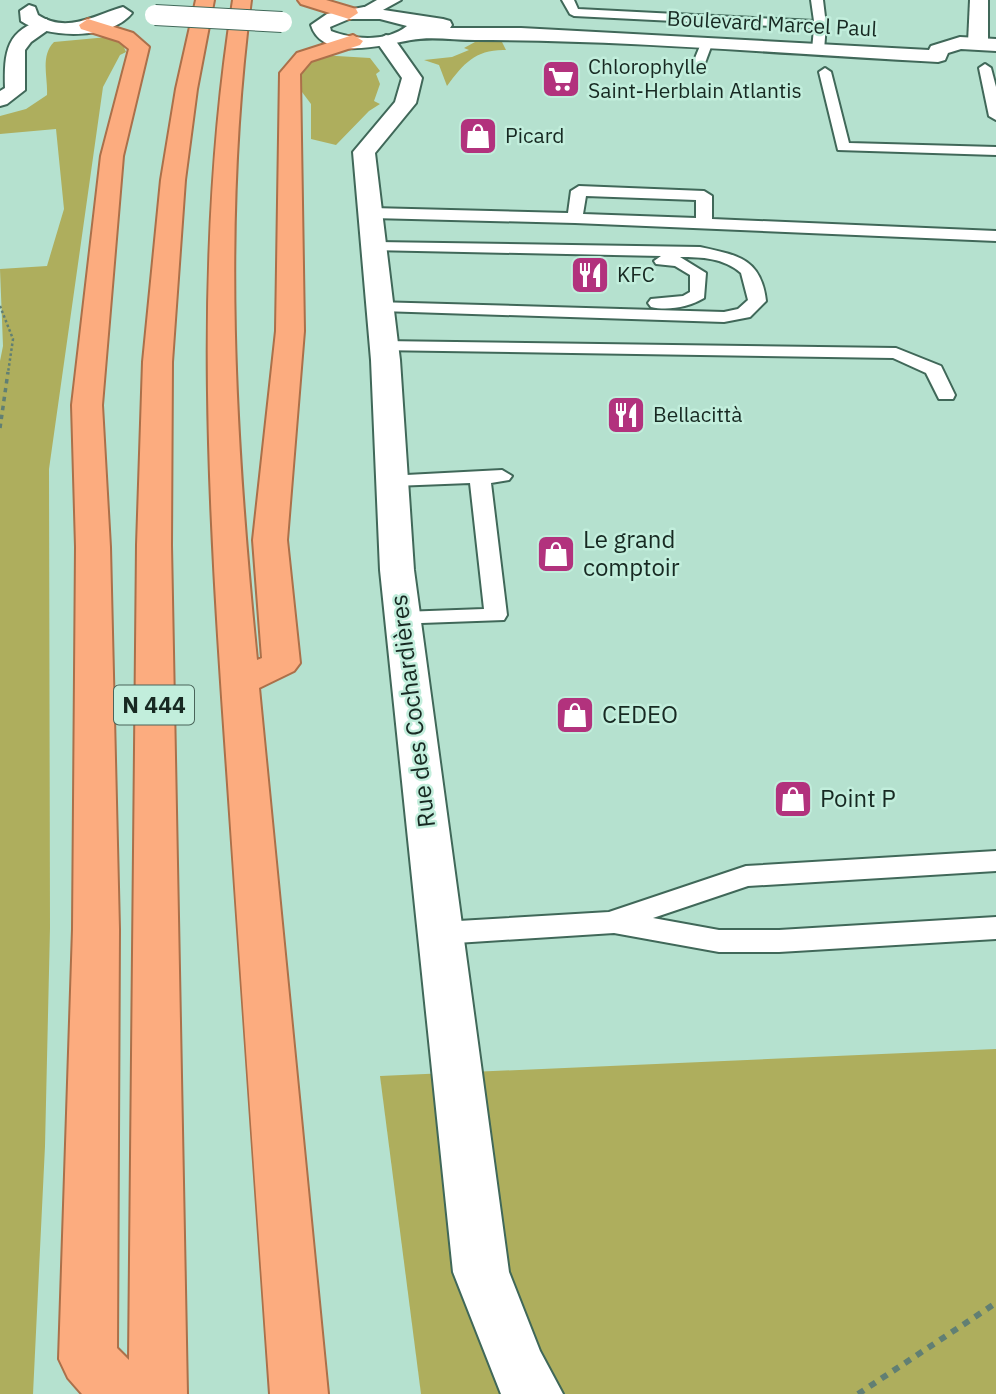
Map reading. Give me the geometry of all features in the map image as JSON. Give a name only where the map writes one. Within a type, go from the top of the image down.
[{"type":"highway","name":"N 444","points":[[158,1394],[153,597],[155,454],[171,196],[192,54],[205,0]]},
{"type":"highway","points":[[242,0],[231,73],[221,196],[219,342],[230,565],[299,1394]]},
{"type":"highway","points":[[307,0],[386,22]]},
{"type":"highway","points":[[106,13],[126,37],[139,47],[112,156],[87,405],[93,547],[96,929],[88,1359],[121,1394]]},
{"type":"highway","points":[[240,682],[281,663],[271,540],[290,331],[290,73],[304,57],[386,22]]},
{"type":"street","points":[[386,22],[392,0]]},
{"type":"street","points":[[977,67],[938,56],[938,50],[946,45],[987,44],[979,0]]},
{"type":"street","points":[[29,8],[30,19],[46,25]]},
{"type":"street","points":[[0,100],[15,90],[13,51],[18,41],[46,25],[106,13],[320,24],[330,18],[386,22]]},
{"type":"street","points":[[320,24],[320,31],[328,36],[386,22]]},
{"type":"street","name":"Boulevard Marcel Paul","points":[[386,22],[521,34],[938,56]]},
{"type":"street","name":"Rue des Cochardières","points":[[386,22],[412,78],[405,103],[364,152],[381,306],[402,619],[481,1272],[517,1367],[534,1394]]},
{"type":"lane","points":[[568,0],[574,12],[820,25]]},
{"type":"lane","points":[[817,0],[820,25],[818,50]]},
{"type":"lane","points":[[699,63],[706,44]]},
{"type":"lane","points":[[977,67],[996,116]]},
{"type":"lane","points":[[824,72],[843,147],[996,151]]},
{"type":"lane","points":[[575,218],[579,191],[607,192],[704,196],[704,223]]},
{"type":"lane","points":[[374,230],[575,218],[996,236]]},
{"type":"lane","points":[[374,230],[466,249],[678,261],[698,273],[698,294],[687,301],[586,300],[550,312]]},
{"type":"lane","points":[[381,306],[724,317],[744,313],[757,301],[756,284],[749,269],[730,258],[700,252],[532,247],[466,249]]},
{"type":"lane","points":[[382,346],[896,354],[934,370],[946,395]]},
{"type":"lane","points":[[394,480],[491,477],[496,615],[402,619]]},
{"type":"lane","points":[[614,922],[746,876],[996,861]]},
{"type":"lane","points":[[441,933],[614,922],[719,941],[779,941],[996,928]]},
{"type":"path","points":[[0,306],[13,339],[0,428]]},
{"type":"path","points":[[859,1394],[996,1304]]},
{"type":"shaded area","points":[[108,37],[123,45],[126,52],[120,55],[103,87],[49,469],[50,928],[45,1146],[33,1394],[0,1394],[0,361],[3,346],[0,269],[47,266],[64,209],[56,129],[0,134],[0,116],[26,109],[47,95],[46,60],[54,42]]},
{"type":"shaded area","points":[[475,42],[502,42],[506,50],[487,52],[472,59],[447,86],[439,65],[424,60],[452,57],[469,50],[464,48]]},
{"type":"shaded area","points":[[320,55],[370,58],[380,71],[376,74],[380,84],[374,101],[380,104],[369,111],[336,145],[311,139],[311,104],[299,88],[300,72],[305,63]]},
{"type":"shaded area","points":[[996,1049],[996,1394],[421,1394],[380,1076]]},
{"type":"place","name":"Chlorophylle Saint-Herblain Atlantis","points":[[561,79]]},
{"type":"place","name":"Picard","points":[[478,136]]},
{"type":"place","name":"KFC","points":[[590,275]]},
{"type":"place","name":"Bellacittà","points":[[626,415]]},
{"type":"place","name":"Le grand comptoir","points":[[556,554]]},
{"type":"place","name":"CEDEO","points":[[575,715]]},
{"type":"place","name":"Point P","points":[[793,799]]}]
